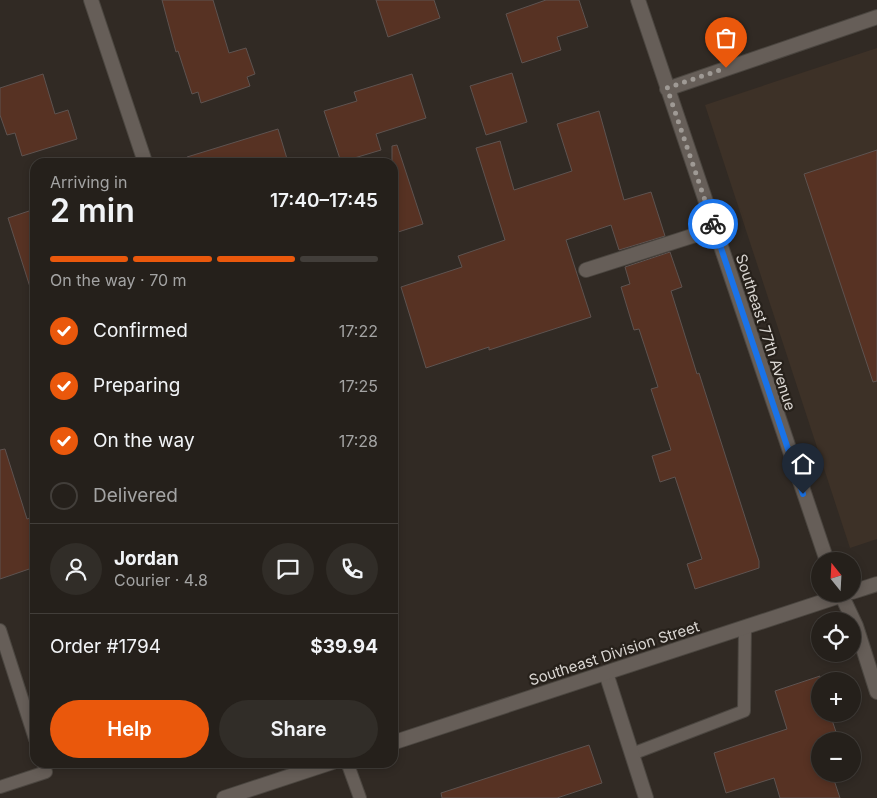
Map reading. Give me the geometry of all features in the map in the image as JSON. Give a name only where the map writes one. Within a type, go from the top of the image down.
[{"type":"street","points":[[91,0],[143,158]]},
{"type":"street","name":"Southeast 77th Avenue","points":[[638,0],[824,552]]},
{"type":"street","points":[[667,88],[877,17]]},
{"type":"street","points":[[586,270],[714,228]]},
{"type":"street","name":"Southeast Division Street","points":[[861,589],[877,584]]},
{"type":"street","name":"Southeast Division Street","points":[[398,741],[821,602]]},
{"type":"street","points":[[848,602],[877,692]]},
{"type":"street","points":[[606,673],[646,798]]},
{"type":"street","points":[[224,798],[315,768]]},
{"type":"lane","points":[[632,754],[744,711],[745,627]]},
{"type":"lane","points":[[0,630],[30,723]]},
{"type":"lane","points":[[0,787],[46,772],[45,768]]},
{"type":"lane","points":[[349,768],[360,798]]},
{"type":"shaded area","points":[[877,48],[877,539],[850,548],[705,105]]},
{"type":"building","points":[[162,0],[213,0],[229,53],[246,48],[255,74],[247,77],[250,86],[201,103],[198,92],[192,94],[178,51],[176,52]]},
{"type":"building","points":[[376,0],[434,0],[440,18],[388,37]]},
{"type":"building","points":[[546,0],[579,0],[588,27],[557,37],[561,50],[522,63],[506,14]]},
{"type":"building","points":[[512,73],[527,122],[486,135],[470,86]]},
{"type":"building","points":[[43,74],[55,114],[68,110],[77,139],[22,156],[15,133],[7,135],[0,115],[0,88]]},
{"type":"building","points":[[412,74],[426,118],[376,134],[381,150],[354,158],[340,158],[324,111],[357,101],[354,92]]},
{"type":"building","points":[[599,111],[624,200],[651,192],[665,236],[619,250],[611,225],[566,240],[591,317],[426,368],[401,287],[462,267],[458,256],[505,240],[476,148],[500,141],[514,190],[572,171],[557,124]]},
{"type":"building","points":[[278,129],[287,158],[187,158]]},
{"type":"building","points":[[397,145],[423,224],[398,232],[398,158],[392,158],[392,146]]},
{"type":"building","points":[[877,150],[877,381],[873,382],[804,174]]},
{"type":"building","points":[[30,211],[30,287],[8,218]]},
{"type":"building","points":[[670,252],[682,287],[671,291],[759,561],[759,568],[695,589],[687,564],[702,559],[675,477],[660,482],[652,456],[671,450],[651,389],[658,387],[639,329],[634,330],[621,287],[630,284],[625,267]]},
{"type":"building","points":[[5,449],[27,519],[30,518],[30,569],[0,579],[0,450]]},
{"type":"building","points":[[811,679],[811,722],[833,722],[836,732],[811,732],[811,782],[835,782],[840,798],[780,798],[774,778],[726,793],[714,753],[787,729],[775,691]]},
{"type":"building","points":[[589,745],[602,783],[557,798],[442,798],[441,793]]},
{"type":"way so far","points":[[713,224],[667,88],[726,68]]},
{"type":"route","points":[[713,224],[803,494]]}]
